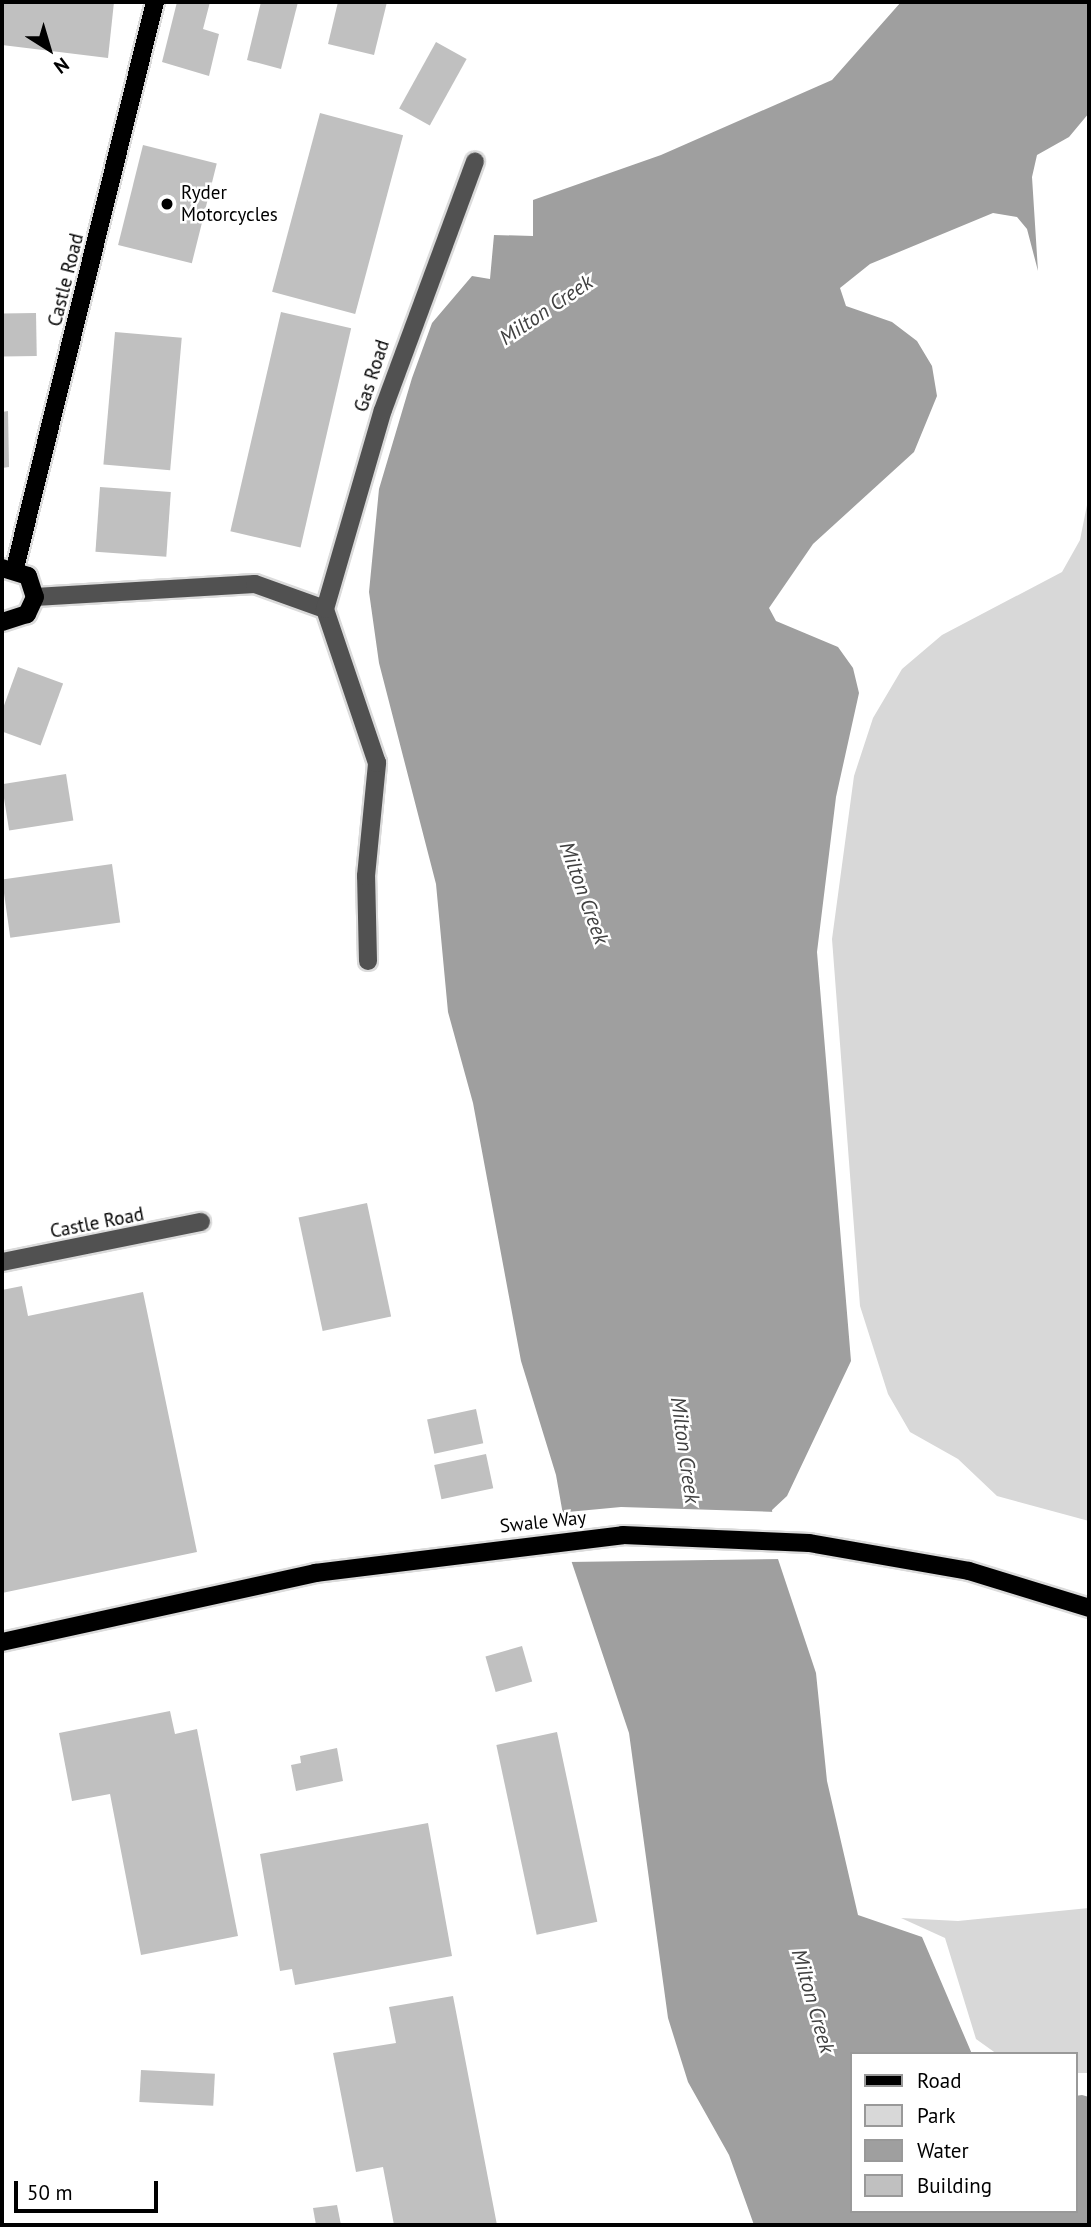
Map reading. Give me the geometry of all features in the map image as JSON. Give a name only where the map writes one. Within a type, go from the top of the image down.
[{"type":"main road","name":"Castle Road","points":[[8,568],[155,2]]},
{"type":"main road","points":[[2,622],[27,614],[35,597],[28,576],[8,568]]},
{"type":"main road","name":"Swale Way","points":[[2,1642],[315,1573],[505,1546],[623,1535],[809,1543],[969,1571],[1089,1608]]},
{"type":"street","name":"Gas Road","points":[[325,609],[387,398],[475,161]]},
{"type":"street","points":[[35,597],[255,584],[325,609],[377,763],[366,876],[369,961]]},
{"type":"street","name":"Castle Road","points":[[2,1262],[201,1222]]},
{"type":"green space","points":[[1089,495],[1089,1521],[997,1496],[958,1459],[910,1432],[888,1394],[860,1306],[832,939],[854,776],[873,718],[902,669],[942,635],[1062,572],[1080,540]]},
{"type":"green space","points":[[1089,1908],[1089,2073],[1077,2073],[1077,2052],[994,2052],[976,2039],[945,1938],[901,1918],[958,1921]]},
{"type":"water","name":"Milton Creek","points":[[901,2],[1089,2],[1089,113],[1069,137],[1037,155],[1032,177],[1038,271],[1027,229],[1017,217],[993,213],[870,264],[840,288],[846,306],[892,322],[917,341],[932,366],[937,396],[914,452],[813,544],[769,608],[776,621],[838,647],[853,668],[859,693],[836,797],[817,952],[851,1361],[787,1496],[772,1510],[778,1559],[816,1673],[827,1781],[858,1915],[922,1937],[971,2052],[850,2052],[850,2213],[1077,2213],[1077,2096],[1082,2095],[1089,2097],[1089,2225],[754,2225],[729,2155],[688,2082],[668,2018],[629,1733],[571,1560],[556,1475],[521,1361],[473,1103],[448,1012],[436,884],[379,663],[369,592],[379,489],[412,378],[432,323],[472,276],[490,279],[494,235],[533,236],[533,200],[661,155],[832,80]]},
{"type":"pier","points":[[621,1507],[776,1512],[782,1559],[568,1562],[557,1513]]},
{"type":"building","points":[[2,2],[114,2],[108,58],[2,45]]},
{"type":"building","points":[[177,2],[210,2],[203,29],[219,34],[209,76],[162,62]]},
{"type":"building","points":[[261,2],[298,2],[281,69],[247,60]]},
{"type":"building","points":[[338,2],[387,2],[374,55],[328,44]]},
{"type":"building","points":[[436,42],[467,59],[430,125],[399,108]]},
{"type":"building","points":[[320,113],[403,135],[355,314],[272,292]]},
{"type":"building","name":"Ryder Motorcycles","points":[[143,145],[217,163],[192,263],[118,245]]},
{"type":"building","points":[[281,312],[351,328],[301,547],[230,531]]},
{"type":"building","points":[[36,313],[37,356],[3,357],[2,314]]},
{"type":"building","points":[[115,332],[182,338],[170,470],[103,464]]},
{"type":"building","points":[[8,411],[9,467],[2,468],[2,412]]},
{"type":"building","points":[[100,487],[171,492],[166,557],[95,552]]},
{"type":"building","points":[[18,667],[63,683],[41,745],[2,731],[2,711]]},
{"type":"building","points":[[66,774],[73,820],[9,831],[2,784]]},
{"type":"building","points":[[112,864],[120,922],[10,938],[2,879]]},
{"type":"building","points":[[367,1203],[391,1316],[323,1331],[299,1218]]},
{"type":"building","points":[[22,1286],[28,1316],[143,1292],[197,1552],[2,1593],[2,1290]]},
{"type":"building","points":[[476,1409],[483,1443],[434,1454],[427,1419]]},
{"type":"building","points":[[486,1454],[493,1488],[441,1499],[434,1465]]},
{"type":"building","points":[[522,1646],[532,1682],[496,1692],[485,1656]]},
{"type":"building","points":[[170,1711],[175,1734],[197,1729],[238,1936],[141,1955],[110,1794],[72,1801],[59,1733]]},
{"type":"building","points":[[557,1732],[597,1922],[537,1935],[496,1745]]},
{"type":"building","points":[[337,1748],[343,1781],[296,1791],[291,1765],[301,1763],[300,1756]]},
{"type":"building","points":[[428,1823],[452,1956],[295,1985],[292,1969],[280,1971],[260,1854]]},
{"type":"building","points":[[453,1996],[497,2225],[394,2225],[383,2167],[356,2172],[333,2053],[396,2043],[389,2007]]},
{"type":"building","points":[[141,2070],[215,2074],[213,2106],[139,2102]]},
{"type":"building","points":[[337,2205],[341,2225],[316,2225],[313,2208]]},
{"type":"place","name":"Ryder Motorcycles","points":[[167,204]]}]
